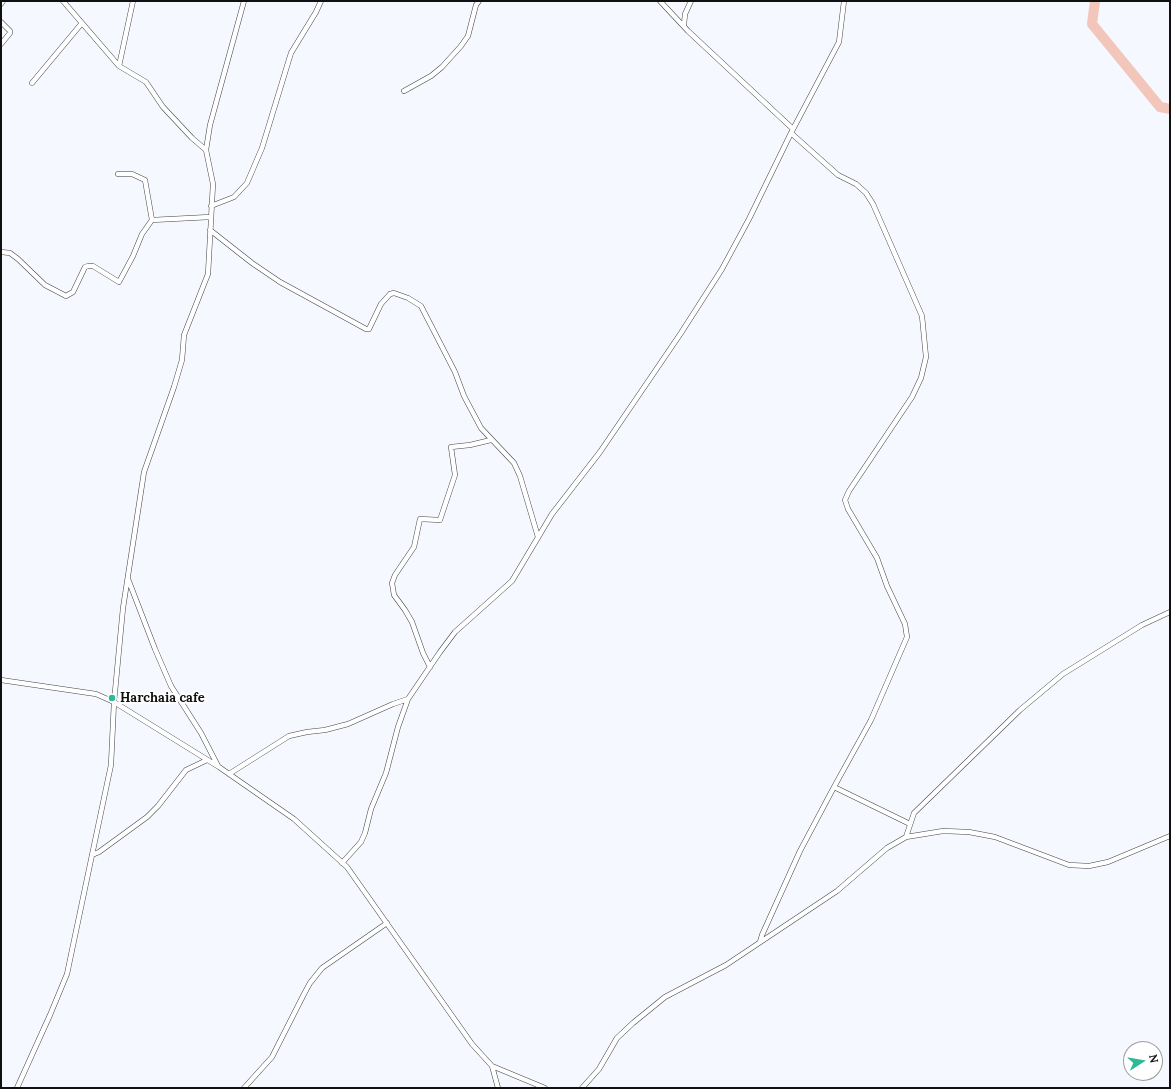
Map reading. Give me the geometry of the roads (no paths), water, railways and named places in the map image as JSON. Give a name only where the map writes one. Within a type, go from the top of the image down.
[{"type":"street","points":[[63,1],[119,66],[146,82],[164,107],[192,138],[206,150]]},
{"type":"street","points":[[119,66],[133,1]]},
{"type":"street","points":[[17,1088],[67,974],[111,765],[114,702],[123,608],[144,472],[182,360],[184,336],[208,274],[213,184],[206,150],[210,125],[244,1]]},
{"type":"street","points":[[211,206],[234,197],[247,183],[262,148],[291,53],[321,1]]},
{"type":"street","points":[[404,91],[431,76],[442,67],[461,46],[468,36],[476,6],[479,1]]},
{"type":"street","points":[[660,1],[838,175],[847,179],[866,193],[873,204],[922,316],[926,357],[922,378],[912,397],[849,491],[845,500],[848,509],[877,558],[887,586],[905,624],[907,633],[904,644],[871,720],[800,851],[760,942]]},
{"type":"street","points":[[684,25],[685,14],[691,1]]},
{"type":"street","points":[[342,863],[361,842],[370,809],[386,773],[396,732],[408,699],[455,632],[512,581],[552,514],[600,452],[722,270],[839,42],[844,1]]},
{"type":"street","points":[[1,22],[10,31],[1,44]]},
{"type":"street","points":[[32,82],[82,23]]},
{"type":"street","points":[[1,252],[10,253],[45,285],[66,296],[73,292],[85,267],[88,266],[93,266],[119,282],[133,256],[142,234],[152,220],[145,180],[132,174],[118,174]]},
{"type":"street","points":[[152,220],[210,217]]},
{"type":"street","points":[[210,230],[280,282],[366,329],[369,329],[381,304],[390,294],[394,293],[408,298],[421,306],[455,372],[464,396],[481,428],[514,463],[520,476],[538,537]]},
{"type":"street","points":[[430,667],[423,653],[412,622],[394,595],[392,583],[395,575],[414,547],[420,519],[440,520],[455,475],[451,447],[470,445],[491,440]]},
{"type":"street","points":[[128,577],[155,649],[171,686],[201,733],[219,767]]},
{"type":"street","points":[[906,837],[914,813],[1020,710],[1064,674],[1142,625],[1170,612]]},
{"type":"street","points":[[1,680],[96,694],[114,702],[219,767],[294,819],[342,863],[360,885],[472,1044],[492,1066],[545,1088]]},
{"type":"street","points":[[229,774],[289,736],[325,730],[348,724],[408,699]]},
{"type":"street","points":[[92,855],[99,852],[142,821],[158,806],[186,770],[207,760]]},
{"type":"street","points":[[834,787],[910,824]]},
{"type":"street","points":[[582,1088],[599,1069],[618,1038],[633,1023],[665,997],[726,965],[837,891],[887,848],[906,837],[943,832],[970,832],[995,837],[1069,865],[1089,866],[1108,862],[1170,836]]},
{"type":"street","points":[[244,1088],[272,1057],[310,983],[322,968],[387,923]]},
{"type":"street","points":[[492,1066],[498,1088]]},
{"type":"waterway","points":[[1095,1],[1092,24],[1160,107],[1170,109]]},
{"type":"place","name":"Harchaia cafe","points":[[112,698]]}]
